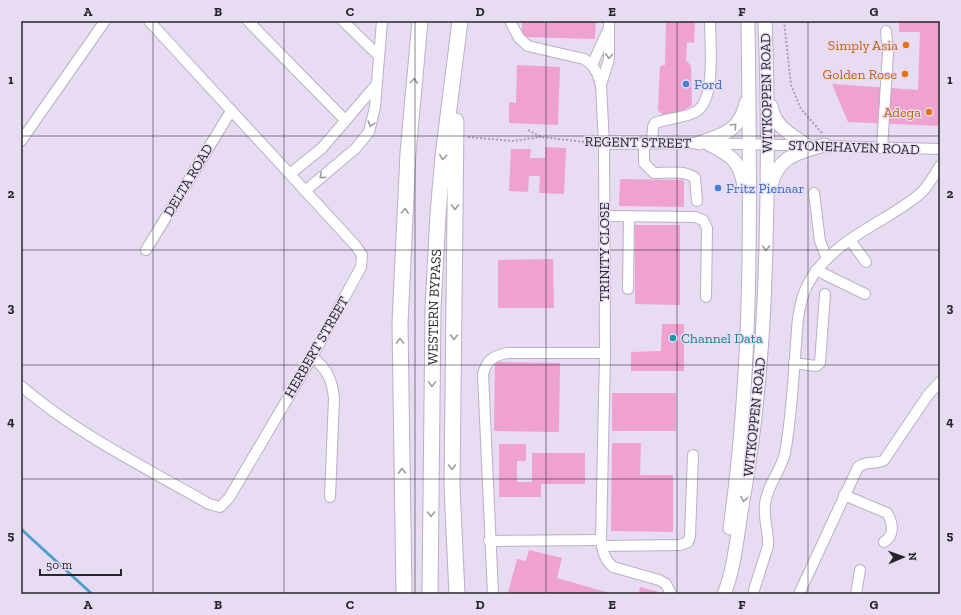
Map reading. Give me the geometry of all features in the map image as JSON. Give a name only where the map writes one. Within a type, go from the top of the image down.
[{"type":"highway","points":[[404,594],[400,323],[408,153],[420,21]]},
{"type":"highway","name":"WESTERN BYPASS","points":[[430,594],[433,308],[438,214],[460,21]]},
{"type":"highway","points":[[455,70],[456,151],[452,487],[457,594]]},
{"type":"highway","points":[[396,594],[403,540]]},
{"type":"main road","name":"WITKOPPEN ROAD","points":[[722,594],[736,540],[755,424],[765,291],[768,84],[765,21]]},
{"type":"main road","name":"WITKOPPEN ROAD","points":[[722,594],[720,587],[731,524],[742,421],[750,217],[750,67],[748,24]]},
{"type":"main road","points":[[704,143],[727,133],[738,123],[745,106],[750,67]]},
{"type":"main road","points":[[768,84],[772,110],[776,122],[784,131],[806,144]]},
{"type":"main road","points":[[704,143],[729,155],[738,164],[743,179],[750,217]]},
{"type":"main road","points":[[767,209],[773,178],[780,165],[798,153],[828,145]]},
{"type":"street","points":[[21,141],[105,21]]},
{"type":"street","name":"HERBERT STREET","points":[[21,386],[40,403],[105,444],[209,504],[220,507],[229,498],[312,357],[361,267],[362,255],[355,245],[149,21]]},
{"type":"street","points":[[248,21],[345,120]]},
{"type":"street","points":[[343,21],[379,56]]},
{"type":"street","points":[[305,191],[363,142],[369,132],[373,120],[382,21]]},
{"type":"street","points":[[510,21],[519,38],[528,46],[584,59],[592,65],[609,23]]},
{"type":"street","points":[[697,201],[695,178],[691,175],[679,173],[654,173],[644,163],[648,143],[653,127],[656,123],[694,112],[701,107],[704,101],[710,72],[710,21]]},
{"type":"street","points":[[601,85],[610,59],[609,23]]},
{"type":"street","points":[[882,148],[888,52],[886,31]]},
{"type":"street","name":"TRINITY CLOSE","points":[[592,65],[598,73],[601,85],[604,144],[605,353],[601,543],[604,556],[607,562],[613,567],[660,580],[666,584],[671,594]]},
{"type":"street","points":[[290,174],[322,148],[376,85]]},
{"type":"street","name":"DELTA ROAD","points":[[146,250],[231,111]]},
{"type":"street","name":"REGENT STREET","points":[[604,144],[704,143],[768,145]]},
{"type":"street","name":"STONEHAVEN ROAD","points":[[768,145],[806,144],[940,149]]},
{"type":"street","points":[[754,590],[768,546],[764,514],[765,502],[768,489],[785,452],[801,301],[808,284],[816,270],[850,240],[911,202],[923,191],[940,166]]},
{"type":"street","points":[[814,193],[820,241],[827,259]]},
{"type":"street","points":[[604,216],[695,217],[703,220],[707,228],[706,297]]},
{"type":"street","points":[[628,289],[629,216]]},
{"type":"street","points":[[850,240],[866,262]]},
{"type":"street","points":[[816,270],[865,294]]},
{"type":"street","points":[[794,363],[816,366],[822,359],[825,294]]},
{"type":"street","points":[[493,594],[489,541],[483,374],[487,362],[492,357],[507,354],[605,353]]},
{"type":"street","points":[[312,357],[327,371],[333,388],[334,398],[330,497]]},
{"type":"street","points":[[799,594],[858,467],[865,463],[882,462],[887,457],[928,395],[940,382]]},
{"type":"street","points":[[489,541],[676,546],[685,544],[688,542],[690,536],[693,455]]},
{"type":"street","points":[[844,495],[887,513],[892,533],[890,538],[884,542]]},
{"type":"street","points":[[856,594],[860,570]]},
{"type":"path","points":[[784,21],[791,85],[801,109],[828,145]]},
{"type":"path","name":"REGENT STREET","points":[[528,130],[541,137],[604,144]]},
{"type":"building","points":[[522,21],[596,21],[595,39],[522,37]]},
{"type":"building","points":[[666,21],[695,21],[694,43],[687,42],[686,60],[691,66],[692,105],[680,113],[664,116],[658,110],[660,66],[665,65]]},
{"type":"building","points":[[899,21],[940,21],[940,126],[848,122],[832,84],[918,90],[920,32],[899,32]]},
{"type":"building","points":[[517,65],[560,67],[558,125],[509,123],[509,102],[516,103]]},
{"type":"building","points":[[545,147],[566,148],[564,194],[539,193],[540,176],[529,176],[528,192],[509,191],[511,149],[531,149],[530,158],[545,158]]},
{"type":"building","points":[[620,179],[684,180],[684,207],[619,206]]},
{"type":"building","points":[[635,225],[680,225],[680,305],[635,304]]},
{"type":"building","points":[[553,259],[554,308],[498,308],[498,260]]},
{"type":"building","name":"Channel Data","points":[[662,324],[684,324],[684,371],[631,371],[631,352],[661,351]]},
{"type":"building","points":[[495,362],[560,363],[559,432],[494,431]]},
{"type":"building","points":[[612,393],[676,393],[676,431],[612,431]]},
{"type":"building","points":[[612,443],[641,443],[640,475],[673,475],[673,532],[611,531]]},
{"type":"building","points":[[499,444],[526,444],[526,461],[517,461],[517,482],[532,482],[532,453],[585,453],[585,484],[541,484],[541,497],[499,497]]},
{"type":"building","points":[[529,550],[562,558],[557,578],[613,594],[508,593],[517,559],[526,561]]},
{"type":"building","points":[[640,587],[666,594],[639,594]]},
{"type":"waterway","points":[[21,529],[92,594]]},
{"type":"place","name":"Simply Asia","points":[[906,45]]},
{"type":"place","name":"Golden Rose","points":[[905,74]]},
{"type":"place","name":"Ford","points":[[686,84]]},
{"type":"place","name":"Adega","points":[[929,112]]},
{"type":"place","name":"Fritz Pienaar","points":[[718,188]]},
{"type":"place","name":"Channel Data","points":[[673,338]]}]
